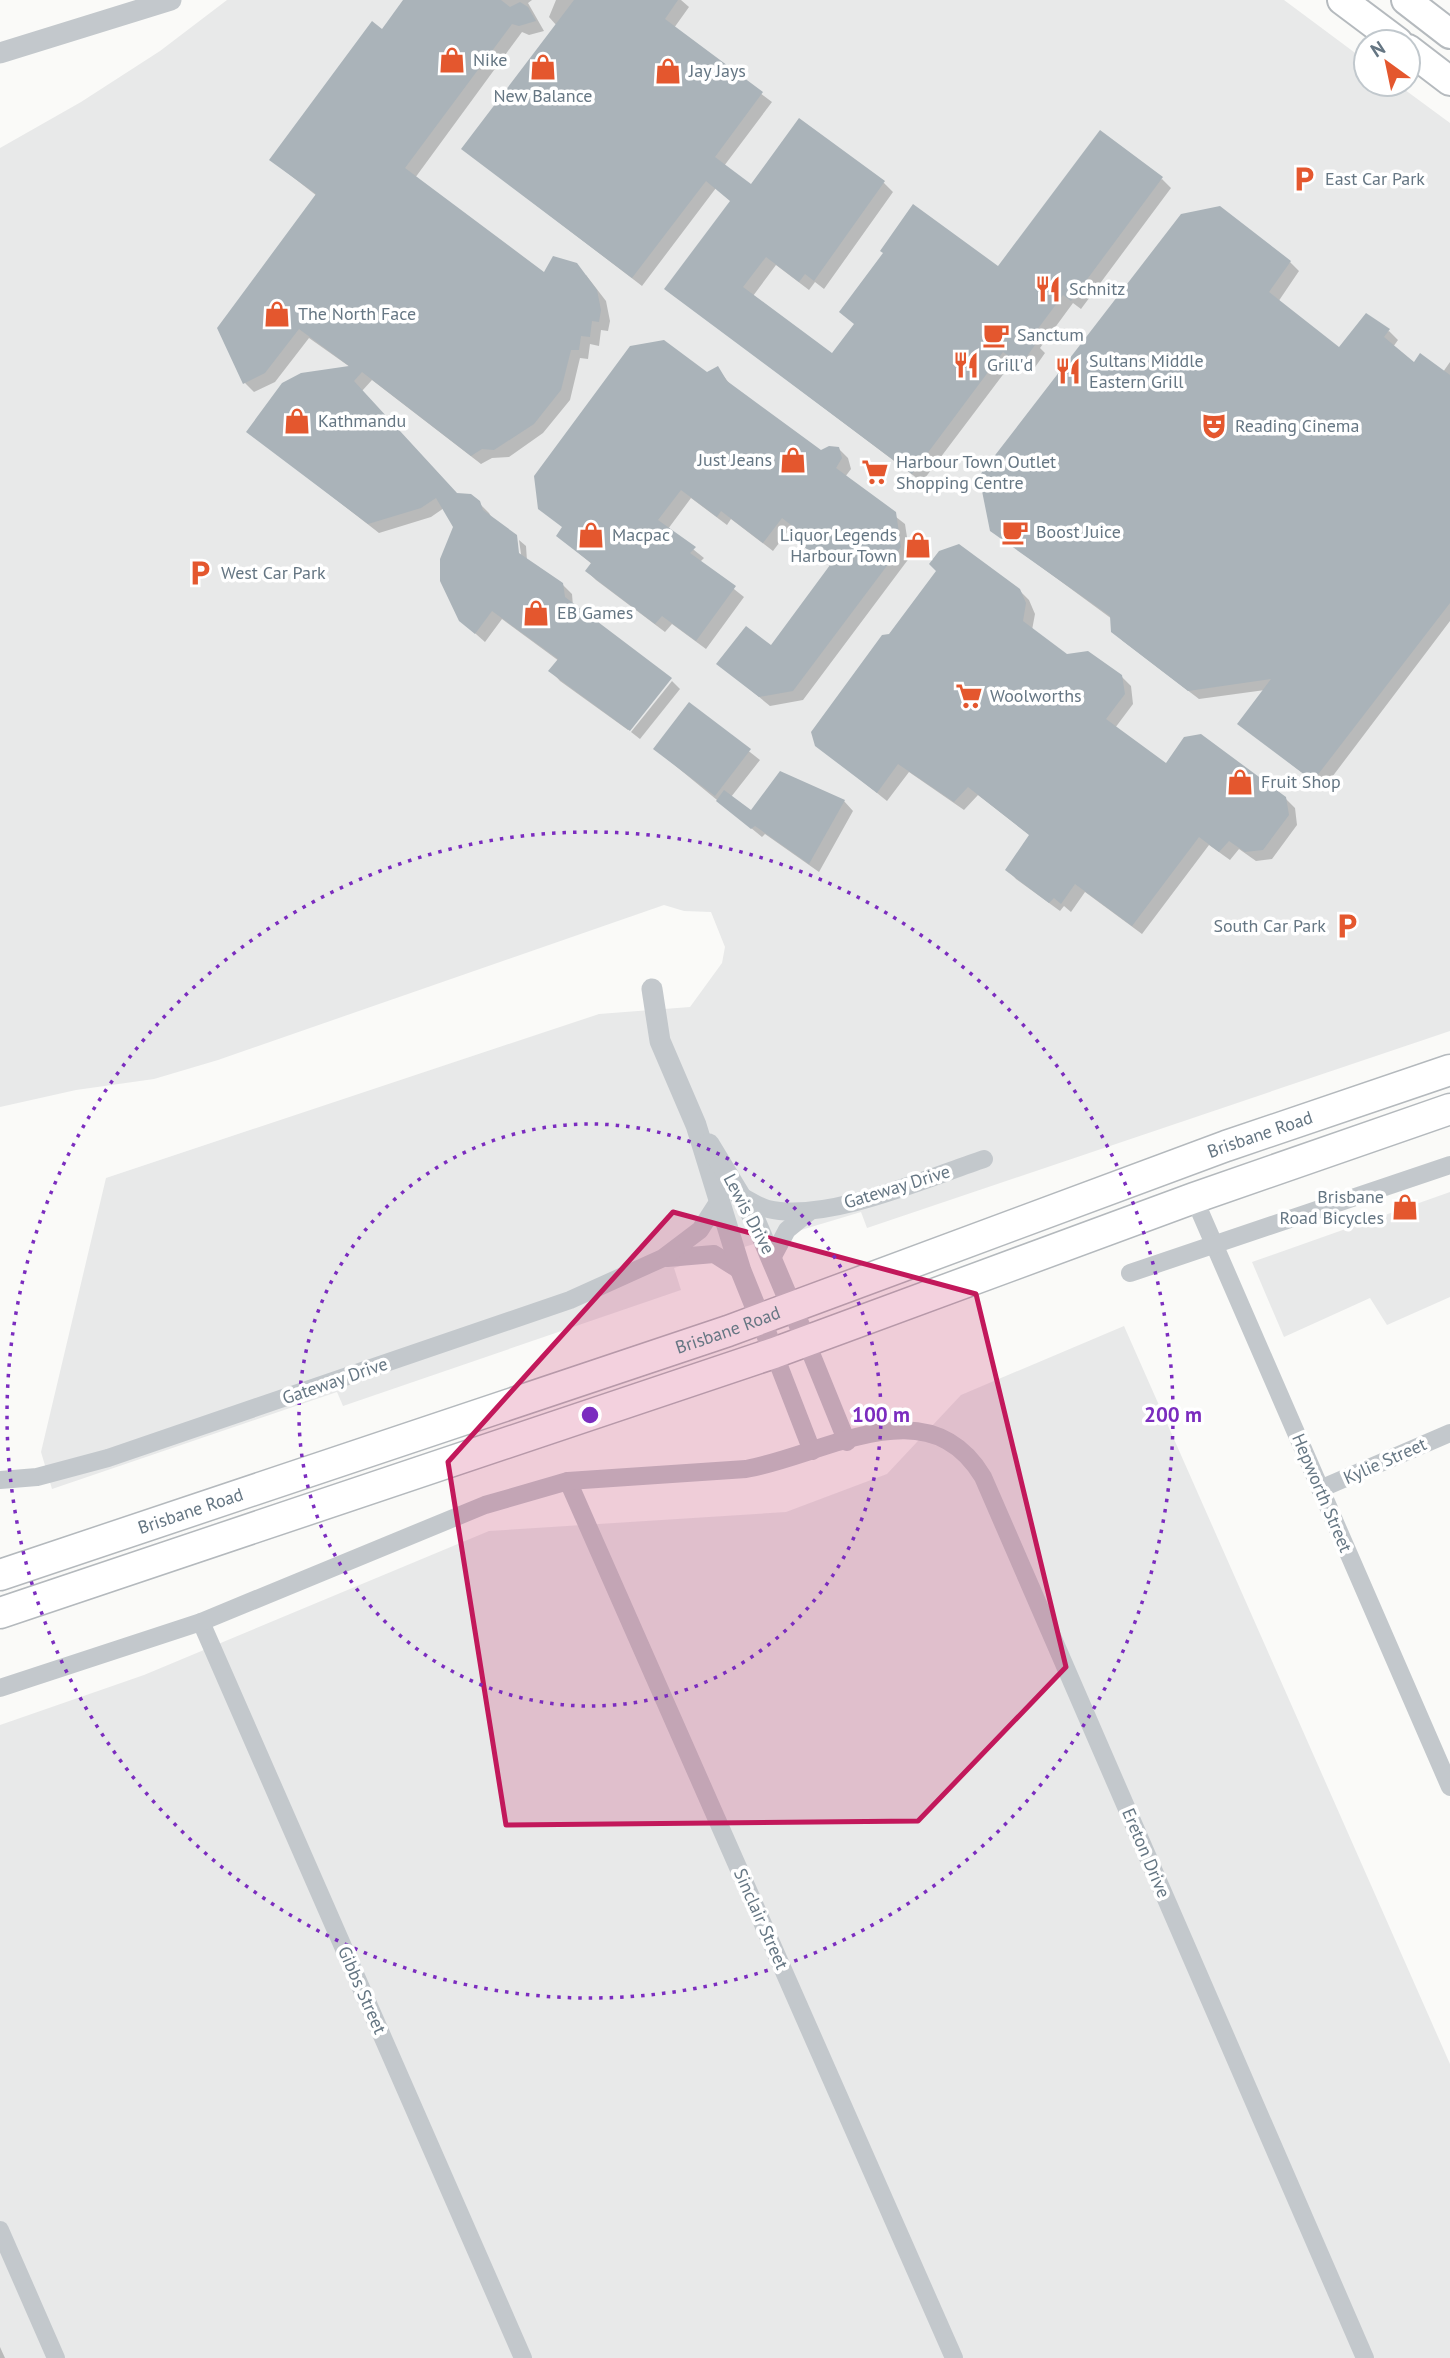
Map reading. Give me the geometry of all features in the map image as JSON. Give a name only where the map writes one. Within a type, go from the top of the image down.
[{"type":"highway","name":"Brisbane Road","points":[[0,1575],[760,1319],[939,1250],[1226,1146],[1450,1070]]},
{"type":"highway","name":"Brisbane Road","points":[[0,1613],[774,1353],[1194,1198],[1450,1109]]},
{"type":"main road","points":[[1342,0],[1379,28]]},
{"type":"main road","points":[[1406,0],[1450,34]]},
{"type":"main road","points":[[1422,60],[1450,81]]},
{"type":"street","points":[[0,53],[171,0]]},
{"type":"street","name":"Lewis Drive","points":[[652,989],[660,1041],[696,1125],[741,1271],[774,1353]]},
{"type":"street","name":"Lewis Drive","points":[[696,1125],[743,1197],[772,1258],[806,1341]]},
{"type":"street","name":"Gateway Drive","points":[[743,1197],[765,1208],[809,1212],[863,1199],[984,1159]]},
{"type":"street","points":[[1130,1273],[1450,1165]]},
{"type":"street","name":"Hepworth Street","points":[[1194,1198],[1450,1787]]},
{"type":"street","name":"Gateway Drive","points":[[0,1480],[37,1477],[146,1446],[570,1300],[663,1258],[700,1230],[718,1202]]},
{"type":"street","name":"Gateway Drive","points":[[772,1258],[787,1230],[809,1212]]},
{"type":"street","name":"Gateway Drive","points":[[663,1258],[714,1254],[741,1271]]},
{"type":"street","points":[[0,1688],[201,1622],[485,1505],[568,1481],[746,1469],[855,1440],[806,1341]]},
{"type":"street","name":"Brisbane Road","points":[[774,1353],[812,1451]]},
{"type":"street","name":"Ereton Drive","points":[[855,1440],[891,1430],[923,1430],[953,1442],[967,1454],[983,1477],[1365,2358]]},
{"type":"street","name":"Kylie Street","points":[[1321,1489],[1450,1433]]},
{"type":"street","name":"Sinclair Street","points":[[568,1481],[954,2358]]},
{"type":"street","name":"Gibbs Street","points":[[201,1622],[523,2358]]},
{"type":"street","points":[[0,2230],[55,2358]]},
{"type":"highlighted area","points":[[673,1212],[976,1294],[1066,1667],[918,1821],[506,1825],[448,1462]]},
{"type":"shaded area","points":[[227,0],[1284,0],[1352,51],[1352,98],[1416,98],[1450,123],[1450,1031],[867,1228],[861,1212],[674,1268],[681,1290],[343,1406],[337,1392],[52,1489],[41,1452],[106,1178],[599,1014],[690,1007],[722,963],[725,947],[711,912],[684,911],[664,905],[218,1060],[154,1079],[76,1090],[0,1107],[0,148],[81,102],[160,51]]},
{"type":"shaded area","points":[[1450,1192],[1450,1297],[1387,1325],[1370,1298],[1284,1337],[1252,1262]]},
{"type":"shaded area","points":[[1124,1326],[1450,2064],[1450,2358],[0,2358],[0,1725],[144,1675],[489,1531],[786,1512],[887,1474],[961,1395]]},
{"type":"building","points":[[403,0],[501,0],[510,7],[520,2],[528,7],[536,21],[519,26],[512,24],[405,168],[544,272],[553,256],[577,263],[597,290],[601,310],[599,322],[592,321],[590,337],[581,336],[579,350],[571,350],[561,390],[534,424],[494,450],[482,449],[471,456],[362,372],[354,381],[457,493],[471,494],[480,501],[483,510],[517,535],[519,553],[563,583],[565,597],[672,678],[630,731],[548,671],[558,659],[492,611],[475,634],[459,621],[440,581],[440,559],[453,527],[436,498],[421,508],[368,524],[246,432],[282,383],[301,373],[349,366],[299,329],[265,373],[243,384],[217,328],[316,194],[269,160],[372,21],[382,29]]},
{"type":"building","points":[[574,0],[678,0],[665,19],[763,92],[715,157],[751,184],[799,118],[885,181],[814,281],[805,274],[799,282],[766,257],[743,287],[832,353],[854,324],[839,312],[883,253],[880,251],[913,204],[998,266],[1100,130],[1163,177],[1071,301],[1063,295],[1031,338],[1037,342],[1021,365],[1003,352],[912,474],[664,289],[730,201],[706,181],[632,278],[461,149]]},
{"type":"building","points":[[1220,206],[1291,261],[1269,292],[1339,347],[1366,313],[1390,329],[1384,337],[1414,362],[1420,353],[1450,375],[1450,603],[1313,781],[1237,724],[1271,679],[1188,691],[1111,632],[1110,616],[990,531],[979,476],[1181,214]]},
{"type":"building","points":[[664,340],[707,372],[718,366],[727,381],[821,450],[829,446],[839,447],[842,458],[836,468],[896,512],[901,547],[793,691],[759,697],[716,664],[746,626],[771,645],[830,565],[804,547],[809,539],[782,518],[763,543],[721,511],[717,517],[681,490],[658,520],[696,547],[690,553],[736,586],[696,641],[662,616],[655,624],[585,571],[591,563],[556,536],[562,527],[538,509],[534,476],[630,346]]},
{"type":"building","points":[[959,544],[1020,589],[1026,603],[1023,621],[1067,654],[1088,651],[1122,675],[1125,694],[1106,719],[1166,763],[1184,737],[1201,734],[1286,797],[1289,815],[1263,850],[1245,852],[1229,841],[1219,852],[1199,837],[1132,926],[1075,884],[1061,904],[1054,898],[1049,903],[1005,870],[1029,835],[968,787],[954,802],[898,764],[877,793],[815,746],[811,732],[882,635],[889,634],[936,571],[929,564],[939,551]]},
{"type":"building","points":[[689,702],[751,749],[715,796],[653,749]]},
{"type":"building","points":[[780,771],[845,800],[809,864],[755,826],[751,829],[716,801],[724,790],[751,810]]},
{"type":"place","name":"Nike","points":[[452,60]]},
{"type":"place","name":"New Balance","points":[[543,67]]},
{"type":"place","name":"Jay Jays","points":[[668,71]]},
{"type":"place","name":"East Car Park","points":[[1304,179]]},
{"type":"place","name":"Schnitz","points":[[1048,289]]},
{"type":"place","name":"The North Face","points":[[277,314]]},
{"type":"place","name":"Sanctum","points":[[996,335]]},
{"type":"place","name":"Grill'd","points":[[966,365]]},
{"type":"place","name":"Sultans Middle Eastern Grill","points":[[1068,371]]},
{"type":"place","name":"Kathmandu","points":[[297,421]]},
{"type":"place","name":"Reading Cinema","points":[[1214,426]]},
{"type":"place","name":"Just Jeans","points":[[793,460]]},
{"type":"place","name":"Harbour Town Outlet Shopping Centre","points":[[875,472]]},
{"type":"place","name":"Boost Juice","points":[[1015,532]]},
{"type":"place","name":"Macpac","points":[[591,535]]},
{"type":"place","name":"Liquor Legends Harbour Town","points":[[918,545]]},
{"type":"place","name":"West Car Park","points":[[200,573]]},
{"type":"place","name":"EB Games","points":[[536,613]]},
{"type":"place","name":"Woolworths","points":[[969,696]]},
{"type":"place","name":"Fruit Shop","points":[[1240,782]]},
{"type":"place","name":"South Car Park","points":[[1347,926]]},
{"type":"place","name":"Brisbane Road Bicycles","points":[[1405,1207]]}]
